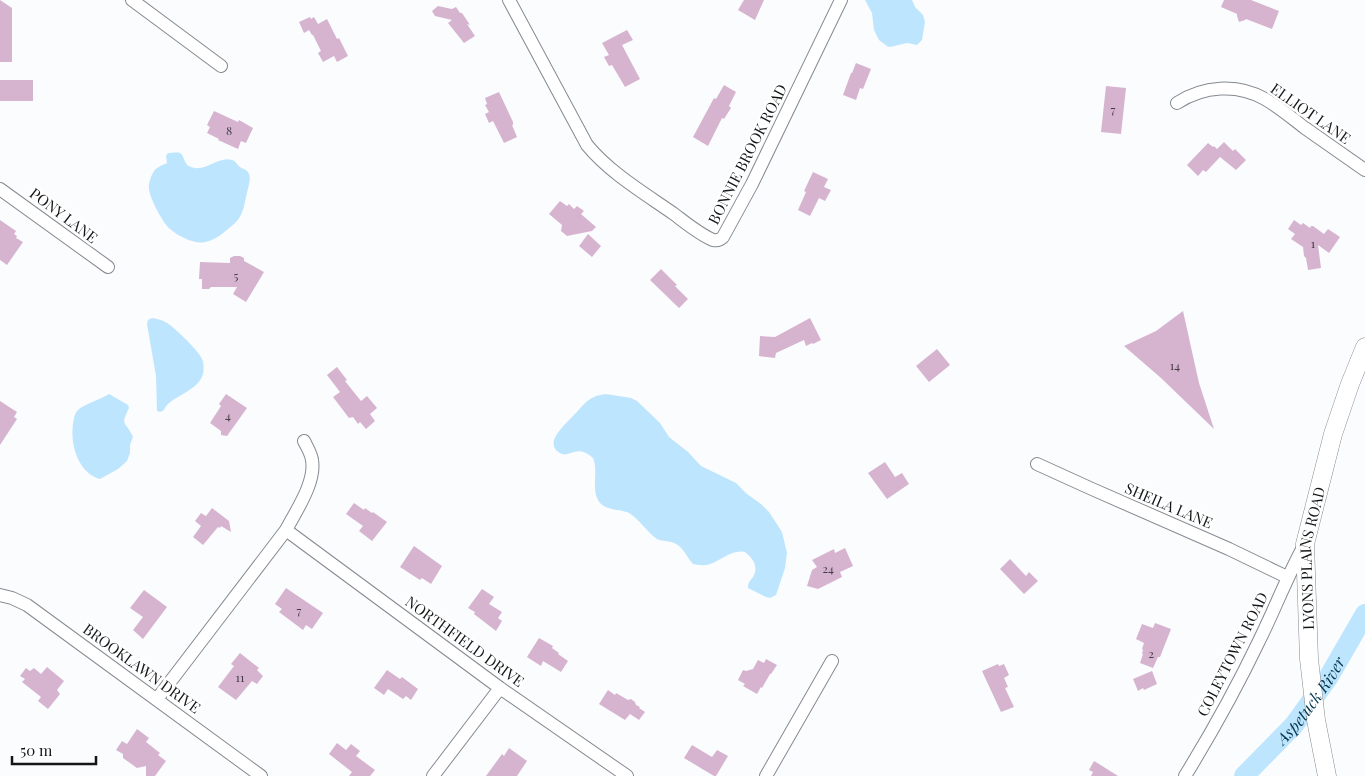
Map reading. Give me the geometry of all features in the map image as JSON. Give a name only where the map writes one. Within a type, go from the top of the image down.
[{"type":"street","points":[[132,0],[218,64]]},
{"type":"street","name":"BONNIE BROOK ROAD","points":[[508,0],[587,145],[596,156],[644,193],[714,241],[723,237],[752,184],[841,0]]},
{"type":"street","name":"ELLIOT LANE","points":[[1177,103],[1198,93],[1216,89],[1238,89],[1251,92],[1275,106],[1365,170]]},
{"type":"street","name":"PONY LANE","points":[[0,189],[108,267]]},
{"type":"street","name":"LYONS PLAINS ROAD","points":[[1327,776],[1315,711],[1309,659],[1305,544],[1333,434],[1365,347]]},
{"type":"street","points":[[157,699],[286,530],[296,512],[313,470],[312,458],[304,441]]},
{"type":"street","name":"SHEILA LANE","points":[[1037,464],[1220,545],[1287,577]]},
{"type":"street","name":"NORTHFIELD DRIVE","points":[[286,530],[500,688],[627,776]]},
{"type":"street","name":"COLEYTOWN ROAD","points":[[1185,776],[1246,668],[1267,626],[1287,577],[1305,544]]},
{"type":"street","name":"BROOKLAWN DRIVE","points":[[0,595],[27,605],[261,776]]},
{"type":"street","points":[[766,776],[832,661]]},
{"type":"street","points":[[433,776],[500,688]]},
{"type":"water","points":[[865,0],[912,0],[915,7],[923,15],[925,22],[922,40],[917,45],[907,43],[887,46],[879,40],[874,30],[872,13]]},
{"type":"water","points":[[168,153],[180,153],[188,165],[195,168],[227,159],[232,160],[249,173],[250,177],[244,208],[238,220],[217,237],[201,243],[187,239],[170,229],[161,216],[152,199],[149,185],[154,171],[167,163],[166,156]]},
{"type":"water","points":[[152,318],[167,323],[180,334],[200,355],[204,366],[200,380],[190,390],[171,401],[160,412],[157,411],[156,376],[147,324],[148,320]]},
{"type":"water","points":[[109,394],[128,405],[129,408],[124,421],[133,437],[127,461],[118,469],[100,479],[92,476],[81,464],[74,449],[72,432],[75,415],[78,410]]},
{"type":"water","points":[[606,394],[631,398],[637,401],[660,423],[669,437],[688,452],[701,466],[736,483],[769,512],[782,532],[787,553],[785,568],[776,595],[770,598],[766,597],[748,588],[755,573],[755,566],[753,560],[745,552],[731,553],[708,565],[693,564],[679,546],[657,539],[629,513],[603,506],[600,503],[595,487],[595,463],[593,458],[578,451],[567,454],[560,453],[555,449],[554,444],[558,433],[586,402],[595,396]]},
{"type":"building","points":[[0,0],[12,8],[12,62],[0,62]]},
{"type":"building","points":[[744,0],[764,0],[755,20],[738,10]]},
{"type":"building","points":[[1224,0],[1251,0],[1279,11],[1272,29],[1246,19],[1239,22],[1237,14],[1221,7]]},
{"type":"building","points":[[438,6],[452,9],[456,7],[470,25],[467,24],[475,36],[464,43],[448,23],[452,20],[435,16],[432,11]]},
{"type":"building","points":[[310,17],[311,19],[314,17],[318,24],[327,19],[348,56],[337,62],[334,56],[323,62],[318,53],[321,51],[313,35],[309,30],[304,33],[299,22]]},
{"type":"building","points":[[627,30],[633,40],[622,45],[640,79],[625,87],[612,65],[609,66],[604,57],[609,55],[602,43]]},
{"type":"building","points":[[856,63],[871,69],[863,89],[860,88],[856,100],[843,95]]},
{"type":"building","points":[[0,80],[33,80],[33,101],[0,101]]},
{"type":"building","points":[[724,85],[736,92],[729,106],[731,108],[724,119],[722,118],[708,146],[693,137],[714,98],[716,99]]},
{"type":"building","points":[[1106,86],[1126,88],[1121,134],[1101,132]]},
{"type":"building","points":[[499,92],[513,122],[512,125],[517,137],[504,143],[493,121],[489,123],[485,114],[489,112],[485,105],[487,104],[485,98]]},
{"type":"building","points":[[214,111],[238,122],[239,120],[253,128],[246,143],[241,141],[238,149],[207,133],[210,127],[207,125]]},
{"type":"building","points":[[1224,142],[1233,151],[1235,149],[1246,160],[1236,170],[1220,157],[1206,172],[1203,170],[1198,176],[1187,165],[1208,143],[1217,149]]},
{"type":"building","points":[[813,172],[828,179],[824,187],[831,190],[825,201],[819,198],[810,216],[798,210]]},
{"type":"building","points":[[560,201],[567,206],[569,204],[574,209],[577,206],[584,211],[581,214],[596,227],[592,231],[567,236],[561,231],[562,225],[549,214]]},
{"type":"building","points":[[0,220],[16,231],[14,234],[17,236],[16,238],[23,242],[7,265],[0,260]]},
{"type":"building","points":[[1294,220],[1310,228],[1313,226],[1324,234],[1328,229],[1340,237],[1329,253],[1318,245],[1321,268],[1308,270],[1303,247],[1291,239],[1295,234],[1288,229]]},
{"type":"building","points":[[588,234],[601,246],[592,257],[579,246]]},
{"type":"building","points":[[234,256],[244,258],[244,261],[264,272],[246,302],[233,294],[237,287],[202,289],[202,279],[199,279],[200,262],[230,263],[230,258]]},
{"type":"building","points":[[661,269],[688,299],[679,308],[650,280]]},
{"type":"building","points":[[1183,311],[1199,383],[1214,429],[1161,378],[1124,346],[1156,331]]},
{"type":"building","points":[[810,318],[821,340],[806,346],[804,340],[776,353],[775,358],[759,356],[760,336],[775,337]]},
{"type":"building","points":[[937,349],[950,365],[929,382],[916,366]]},
{"type":"building","points":[[337,367],[347,380],[345,381],[361,401],[367,396],[377,408],[370,414],[375,421],[366,429],[360,422],[358,424],[353,417],[349,418],[333,397],[340,392],[327,375]]},
{"type":"building","points":[[226,394],[247,408],[227,436],[221,435],[221,431],[210,423]]},
{"type":"building","points":[[0,401],[17,412],[14,417],[17,419],[0,445]]},
{"type":"building","points":[[885,462],[895,477],[902,473],[909,484],[887,499],[868,473]]},
{"type":"building","points":[[354,503],[364,510],[365,508],[373,512],[387,522],[372,541],[359,531],[363,526],[346,514]]},
{"type":"building","points":[[212,508],[229,521],[231,532],[221,526],[220,528],[218,527],[203,545],[193,537],[201,526],[195,521],[201,513],[206,516]]},
{"type":"building","points":[[414,546],[442,566],[431,584],[422,578],[420,580],[400,567]]},
{"type":"building","points":[[845,548],[853,566],[840,572],[842,577],[818,589],[807,586],[812,570],[817,567],[812,560],[834,549],[835,553]]},
{"type":"building","points":[[1010,559],[1026,576],[1029,572],[1038,581],[1024,594],[1000,569]]},
{"type":"building","points":[[286,588],[323,613],[312,629],[306,625],[303,630],[279,612],[282,609],[275,604]]},
{"type":"building","points":[[482,589],[494,597],[489,604],[502,612],[498,618],[502,621],[496,631],[468,608]]},
{"type":"building","points":[[144,590],[167,607],[143,639],[133,630],[143,617],[130,608]]},
{"type":"building","points":[[1155,623],[1171,629],[1160,657],[1158,657],[1153,668],[1140,663],[1144,643],[1136,639],[1142,624],[1153,628]]},
{"type":"building","points":[[539,638],[553,646],[552,648],[558,654],[568,661],[561,672],[543,661],[541,666],[527,657]]},
{"type":"building","points":[[240,653],[259,668],[257,670],[263,676],[257,684],[252,681],[236,700],[218,687],[234,666],[231,664]]},
{"type":"building","points":[[766,659],[777,665],[757,694],[743,686],[745,684],[738,680],[743,670],[753,669],[758,660],[764,663]]},
{"type":"building","points":[[998,664],[999,666],[1004,664],[1009,675],[1004,678],[1008,687],[1005,688],[1014,707],[1001,712],[982,671]]},
{"type":"building","points":[[47,667],[64,681],[57,690],[60,694],[48,709],[38,701],[41,697],[22,682],[25,679],[20,676],[26,668],[30,671],[34,668],[41,674]]},
{"type":"building","points":[[387,670],[400,679],[402,677],[418,689],[411,700],[406,696],[403,699],[388,689],[384,695],[374,688]]},
{"type":"building","points":[[1152,671],[1157,684],[1138,691],[1133,679]]},
{"type":"building","points":[[608,690],[615,695],[616,693],[635,702],[645,712],[639,720],[630,714],[625,720],[599,704]]},
{"type":"building","points":[[137,729],[149,738],[146,742],[160,753],[158,755],[166,761],[155,776],[146,776],[146,766],[137,768],[123,758],[123,754],[116,750],[122,741],[127,744]]},
{"type":"building","points":[[337,743],[346,750],[351,744],[360,751],[356,756],[375,770],[370,776],[349,776],[352,772],[329,754]]},
{"type":"building","points":[[692,745],[712,757],[717,750],[728,756],[716,776],[684,758]]},
{"type":"building","points":[[509,748],[527,761],[517,776],[486,776],[502,754],[504,756]]},
{"type":"building","points":[[1094,761],[1118,776],[1091,776],[1093,772],[1089,770]]},
{"type":"waterway","name":"Aspetuck River","points":[[1244,776],[1294,725],[1328,678],[1365,614]]}]
